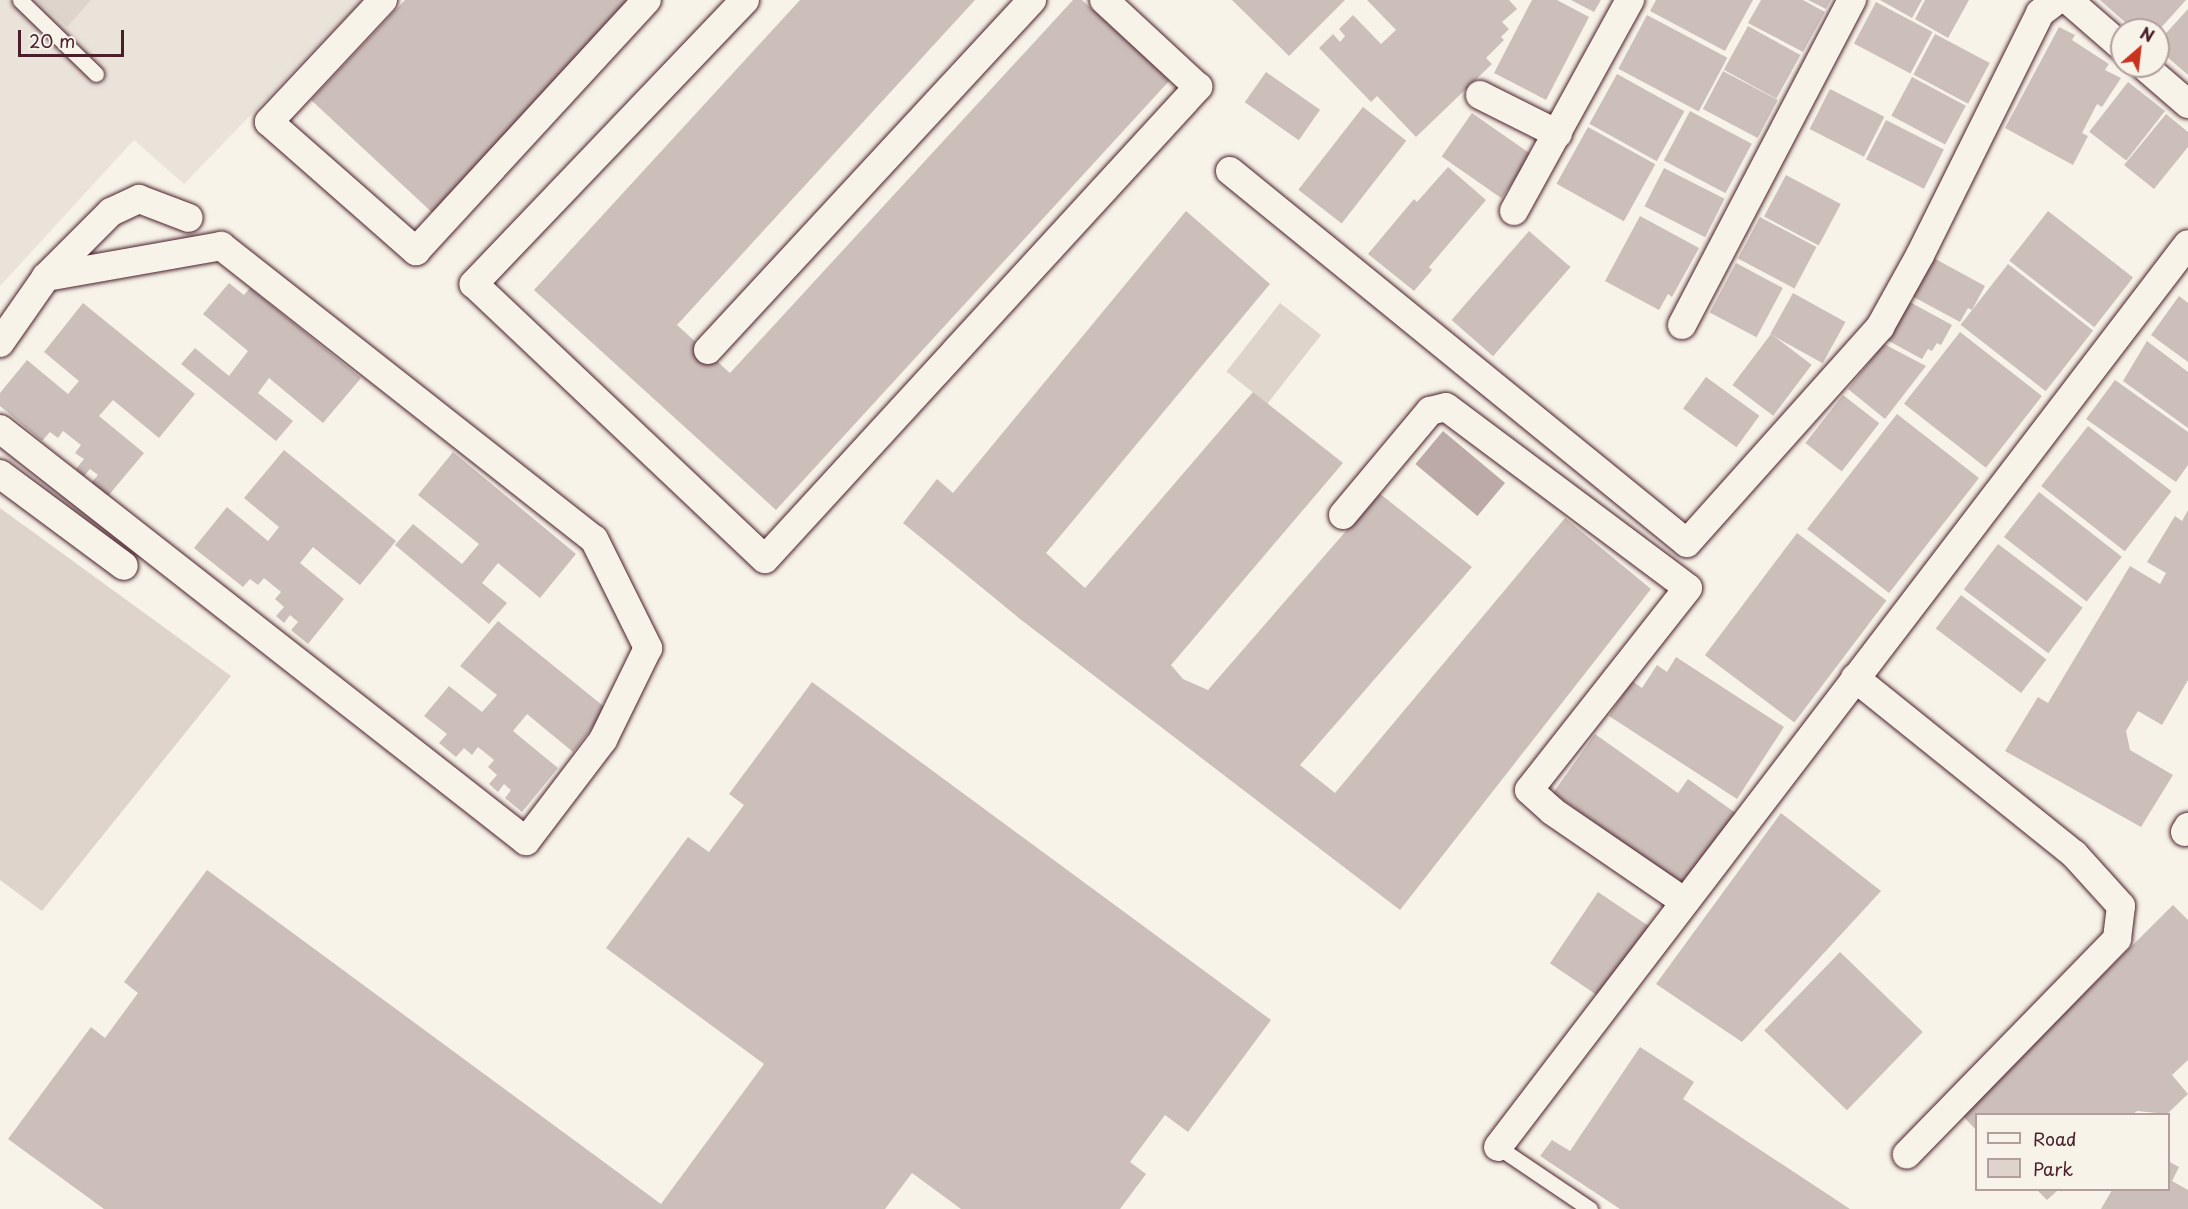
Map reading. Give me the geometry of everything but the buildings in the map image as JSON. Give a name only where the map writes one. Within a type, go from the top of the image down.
[{"type":"street","points":[[383,0],[269,122],[416,251],[647,0]]},
{"type":"street","points":[[745,0],[474,284],[765,559],[1198,87],[1104,0]]},
{"type":"street","points":[[708,350],[1032,0]]},
{"type":"street","points":[[1514,211],[1630,0]]},
{"type":"street","points":[[1682,324],[1852,0]]},
{"type":"street","points":[[1230,171],[1687,543],[1880,327],[1920,255],[2040,13],[2056,0]]},
{"type":"street","points":[[2068,0],[2110,37]]},
{"type":"street","points":[[2158,78],[2188,104]]},
{"type":"street","points":[[1480,94],[1558,134]]},
{"type":"street","points":[[0,344],[46,277],[111,212],[139,199],[189,218]]},
{"type":"street","points":[[1498,1147],[2188,244]]},
{"type":"street","points":[[0,429],[526,841],[603,740],[648,648],[594,539],[221,246],[46,277]]},
{"type":"street","points":[[1343,514],[1430,411],[1446,407],[1688,588],[1522,785],[1552,812],[1684,902]]},
{"type":"street","points":[[0,474],[124,566]]},
{"type":"street","points":[[1855,678],[2074,854],[2121,906],[2117,939],[1907,1154]]},
{"type":"lane","points":[[20,0],[96,74]]},
{"type":"lane","points":[[1498,1147],[1590,1209]]},
{"type":"shaded area","points":[[0,0],[362,0],[184,184],[134,140],[0,286]]},
{"type":"shaded area","points":[[1443,431],[1505,483],[1477,516],[1415,464]]},
{"type":"green space","points":[[36,0],[91,0],[67,27]]},
{"type":"green space","points":[[1280,303],[1321,335],[1267,404],[1226,372]]},
{"type":"green space","points":[[0,508],[231,676],[42,911],[0,880]]}]
